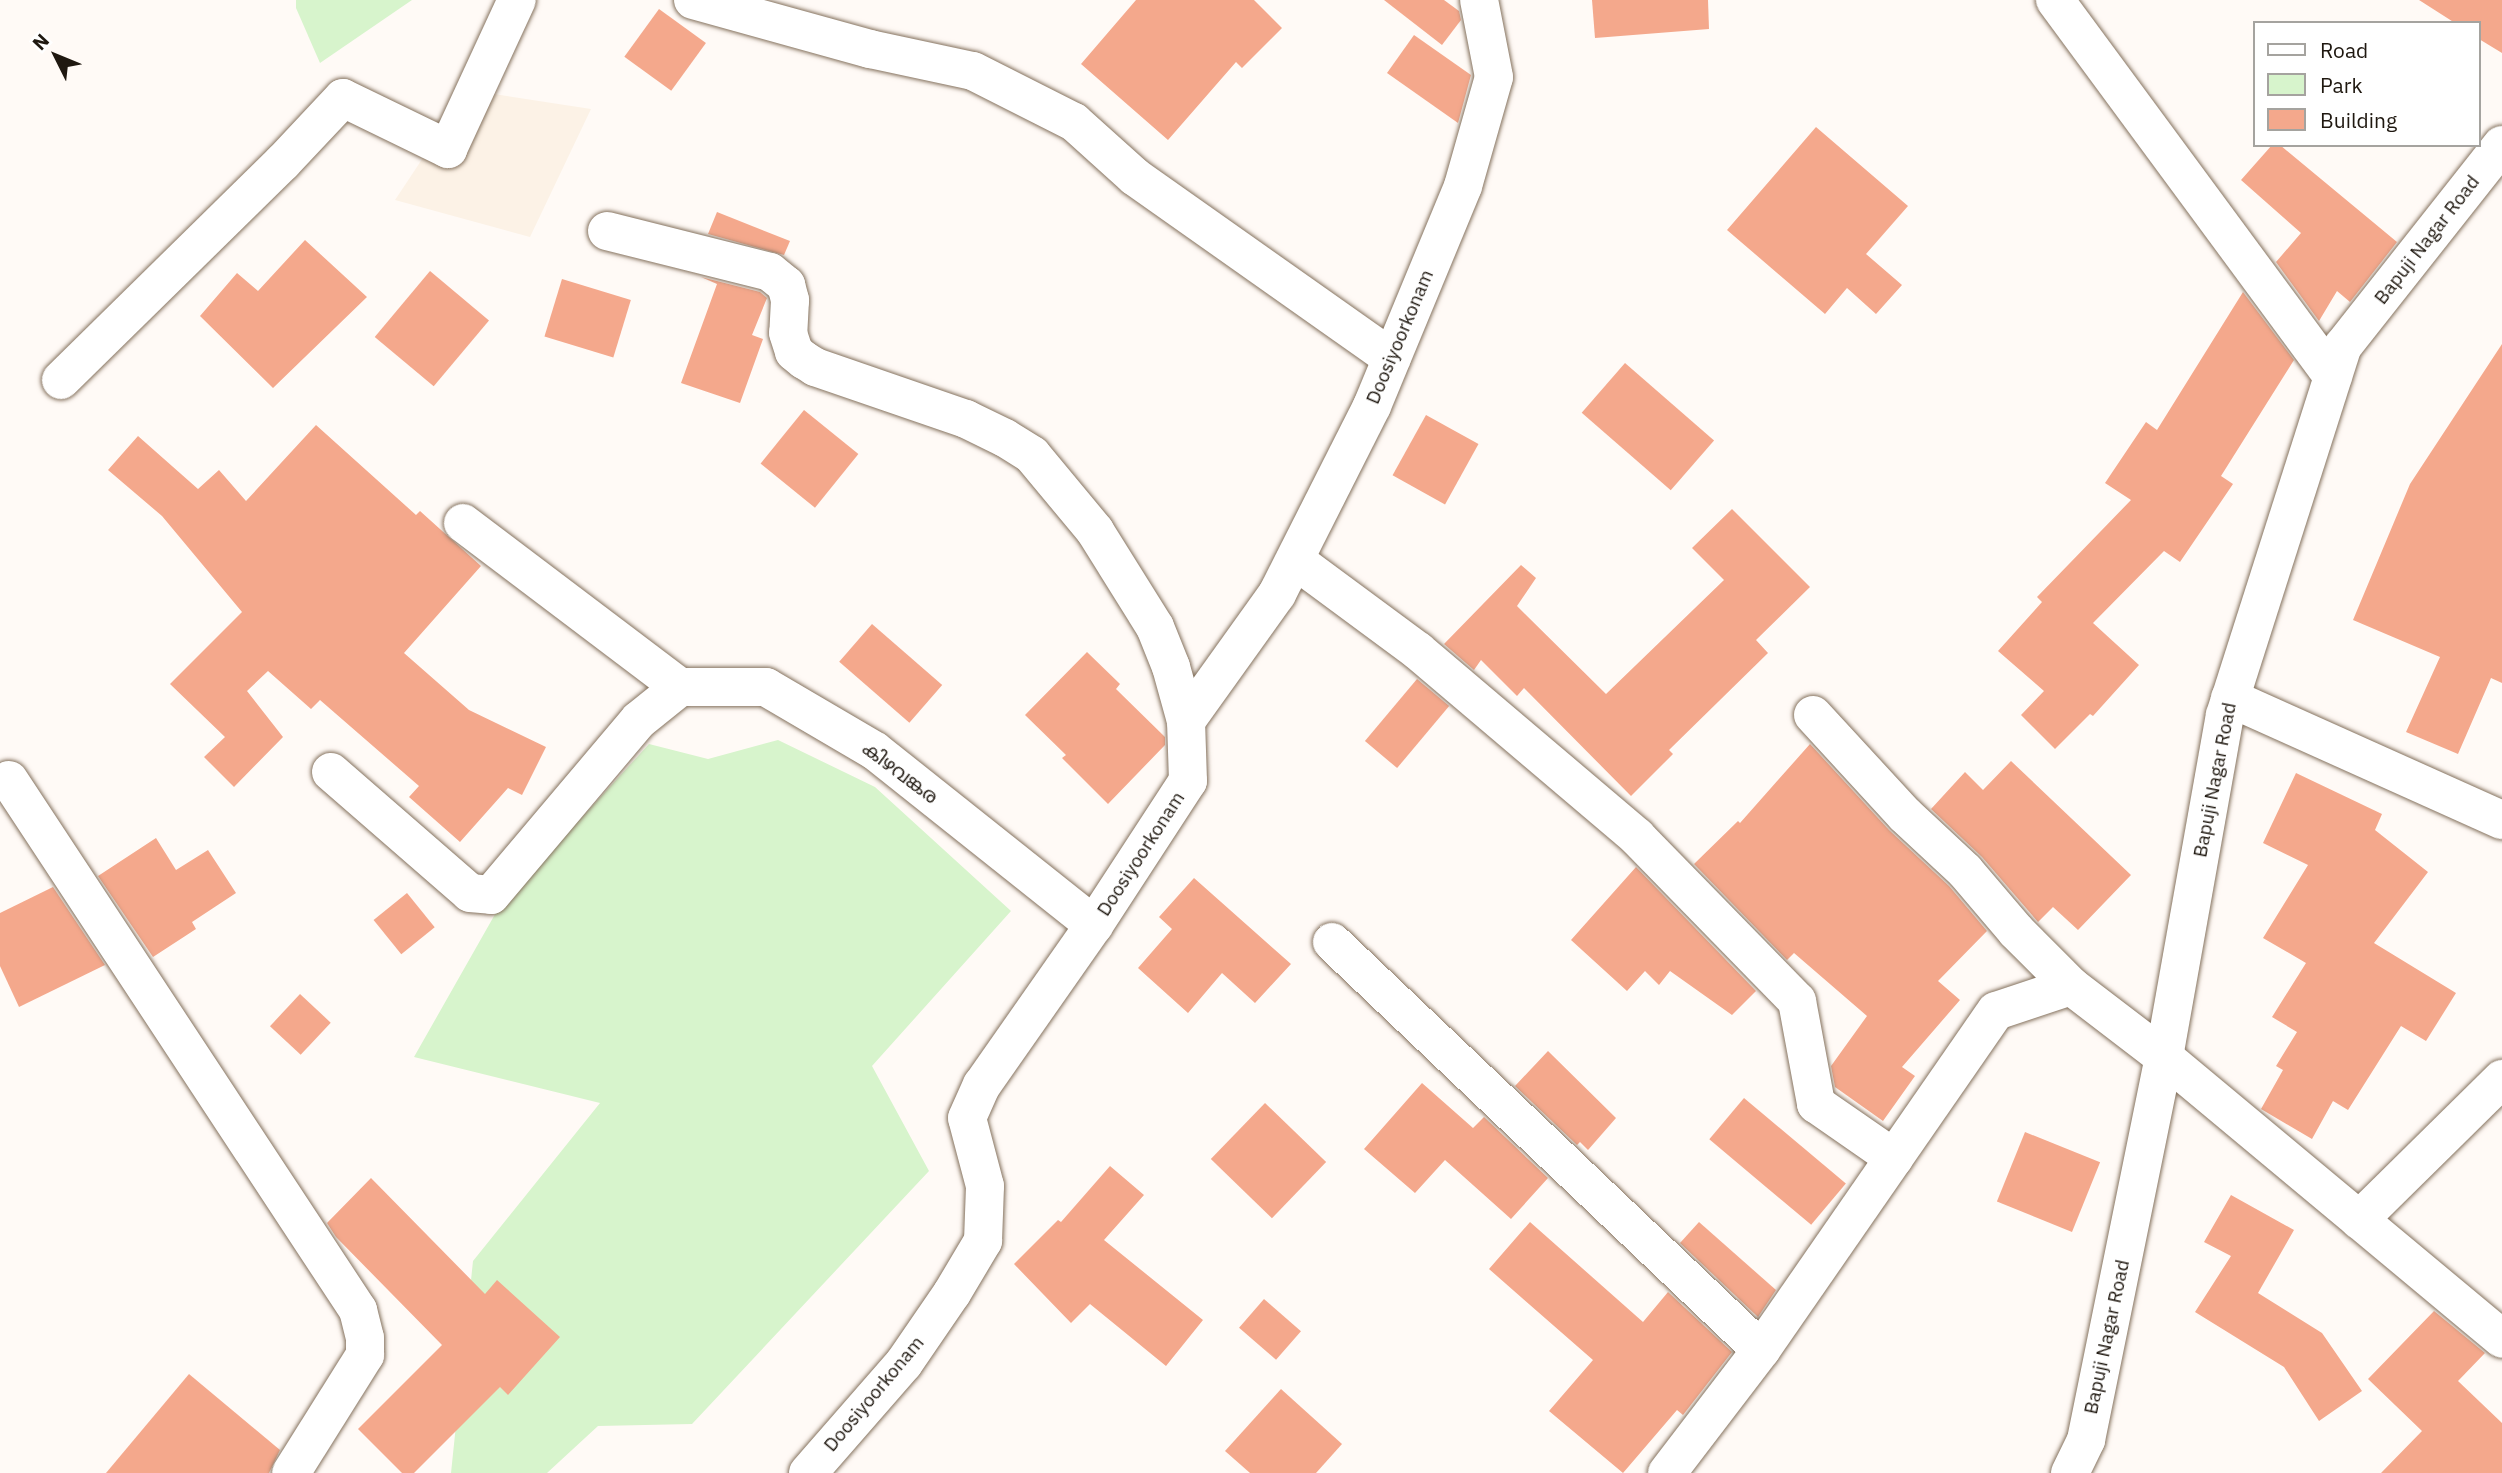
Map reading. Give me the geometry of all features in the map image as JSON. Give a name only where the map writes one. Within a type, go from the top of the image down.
[{"type":"street","points":[[61,380],[282,163],[342,98],[448,149],[517,0]]},
{"type":"street","points":[[693,0],[870,49],[973,71],[1074,122],[1135,177],[1392,358]]},
{"type":"street","name":"Doosiyoorkonam","points":[[808,1473],[904,1363],[952,1293],[983,1241],[985,1186],[967,1118],[982,1085],[1094,925],[1188,781],[1186,721],[1277,594],[1372,406],[1463,186],[1494,77],[1479,0]]},
{"type":"street","points":[[2055,0],[2333,377]]},
{"type":"street","name":"Bapuji Nagar Road","points":[[2070,1473],[2086,1440],[2164,1057],[2230,698],[2343,346],[2502,145]]},
{"type":"street","points":[[607,231],[770,272],[786,285],[790,300],[788,333],[794,352],[815,368],[965,419],[1005,438],[1032,455],[1095,531],[1155,627],[1171,667],[1186,721]]},
{"type":"street","points":[[331,772],[470,893],[491,895],[639,720],[680,687],[463,523]]},
{"type":"street","points":[[1295,560],[1418,651],[1637,838],[1797,1002],[1816,1104],[1894,1158]]},
{"type":"street","name":"കിഴവങ്കര","points":[[680,687],[766,687],[875,751],[1094,925]]},
{"type":"street","points":[[2230,698],[2502,820]]},
{"type":"street","points":[[1813,715],[1905,815],[1965,871],[2016,931],[2071,986],[2164,1057],[2502,1339]]},
{"type":"street","points":[[9,780],[358,1310],[365,1338],[365,1355],[291,1473]]},
{"type":"street","points":[[1332,942],[1761,1350]]},
{"type":"street","points":[[1667,1473],[1761,1350],[1996,1011],[2071,986]]},
{"type":"street","points":[[2359,1220],[2502,1079]]},
{"type":"shaded area","points":[[468,90],[591,109],[530,237],[395,200]]},
{"type":"green space","points":[[296,0],[412,0],[320,63],[296,8]]},
{"type":"green space","points":[[778,740],[875,787],[1011,911],[872,1066],[929,1171],[692,1424],[598,1426],[547,1473],[451,1473],[473,1261],[600,1103],[414,1057],[498,909],[649,744],[708,759]]},
{"type":"building","points":[[1136,0],[1254,0],[1282,28],[1242,68],[1236,62],[1168,140],[1081,64]]},
{"type":"building","points":[[1384,0],[1444,0],[1459,11],[1461,20],[1442,45]]},
{"type":"building","points":[[1592,0],[1708,0],[1709,29],[1595,38]]},
{"type":"building","points":[[2419,0],[2502,0],[2502,53],[2481,40],[2481,21],[2452,21]]},
{"type":"building","points":[[659,9],[706,43],[671,91],[624,57]]},
{"type":"building","points":[[1414,35],[1471,75],[1458,123],[1387,73]]},
{"type":"building","points":[[1816,127],[1908,206],[1866,254],[1902,285],[1876,314],[1847,288],[1825,314],[1727,230]]},
{"type":"building","points":[[2270,147],[2282,147],[2397,242],[2350,302],[2337,291],[2319,321],[2276,262],[2301,233],[2241,180]]},
{"type":"building","points":[[717,212],[790,241],[784,255],[708,234]]},
{"type":"building","points":[[305,240],[367,297],[273,388],[200,316],[237,273],[258,291]]},
{"type":"building","points":[[430,271],[489,320],[434,386],[375,337]]},
{"type":"building","points":[[701,277],[760,292],[767,298],[752,335],[763,339],[740,403],[681,383],[717,284]]},
{"type":"building","points":[[562,279],[631,300],[613,357],[544,336]]},
{"type":"building","points":[[2243,292],[2294,360],[2221,476],[2233,484],[2180,562],[2164,551],[2093,623],[2139,665],[2093,716],[2090,714],[2055,749],[2021,715],[2044,691],[1998,651],[2042,602],[2037,597],[2131,500],[2105,483],[2146,422],[2157,430]]},
{"type":"building","points":[[2502,344],[2502,683],[2491,678],[2458,754],[2406,732],[2440,657],[2353,620],[2410,484]]},
{"type":"building","points":[[1625,363],[1714,440],[1671,490],[1582,413]]},
{"type":"building","points":[[804,410],[858,454],[815,508],[761,464]]},
{"type":"building","points":[[1426,415],[1478,444],[1445,504],[1393,475]]},
{"type":"building","points":[[316,425],[416,515],[420,511],[481,566],[404,653],[469,710],[546,747],[522,795],[508,788],[460,842],[409,797],[419,786],[320,700],[311,709],[268,671],[247,691],[283,737],[234,787],[204,757],[225,737],[170,684],[242,612],[162,516],[108,470],[138,436],[198,489],[219,470],[246,501]]},
{"type":"building","points":[[1732,509],[1810,587],[1756,640],[1768,653],[1669,750],[1673,754],[1631,796],[1524,688],[1517,696],[1481,660],[1474,670],[1444,644],[1521,565],[1536,578],[1517,606],[1606,694],[1724,580],[1692,548]]},
{"type":"building","points":[[872,624],[942,685],[909,723],[839,662]]},
{"type":"building","points":[[1087,652],[1120,684],[1116,689],[1165,737],[1165,745],[1108,804],[1062,758],[1066,755],[1025,715]]},
{"type":"building","points":[[1417,679],[1449,706],[1397,768],[1365,741]]},
{"type":"building","points":[[1810,744],[1889,830],[1949,886],[1987,931],[1938,981],[1960,1000],[1902,1067],[1915,1076],[1883,1121],[1835,1087],[1831,1066],[1867,1016],[1794,953],[1787,960],[1694,864],[1738,821],[1740,823]]},
{"type":"building","points":[[2011,761],[2131,875],[2078,930],[2053,907],[2038,922],[1982,857],[1931,809],[1965,772],[1983,790]]},
{"type":"building","points":[[2296,773],[2382,814],[2375,830],[2428,872],[2374,943],[2456,993],[2426,1041],[2401,1026],[2348,1110],[2333,1101],[2312,1139],[2261,1109],[2283,1070],[2276,1066],[2297,1032],[2272,1017],[2306,963],[2263,938],[2308,865],[2263,843]]},
{"type":"building","points":[[156,838],[176,870],[208,850],[236,893],[192,922],[196,929],[153,957],[98,876]]},
{"type":"building","points":[[1636,867],[1756,991],[1732,1015],[1670,971],[1659,985],[1645,971],[1627,991],[1571,940]]},
{"type":"building","points":[[1194,878],[1291,964],[1255,1003],[1222,973],[1188,1013],[1138,968],[1172,929],[1159,917]]},
{"type":"building","points":[[53,887],[105,965],[19,1007],[0,966],[0,913]]},
{"type":"building","points":[[407,893],[435,927],[401,954],[374,920]]},
{"type":"building","points":[[300,994],[331,1023],[301,1055],[270,1026]]},
{"type":"building","points":[[1548,1051],[1616,1118],[1588,1150],[1580,1142],[1577,1145],[1515,1086]]},
{"type":"building","points":[[1422,1083],[1473,1128],[1484,1117],[1548,1178],[1511,1219],[1445,1160],[1415,1193],[1364,1149]]},
{"type":"building","points":[[1744,1098],[1846,1183],[1811,1225],[1709,1139]]},
{"type":"building","points":[[1265,1103],[1326,1162],[1272,1218],[1211,1159]]},
{"type":"building","points":[[2025,1132],[2100,1162],[2072,1232],[1997,1202]]},
{"type":"building","points":[[1110,1166],[1144,1195],[1104,1240],[1203,1320],[1166,1366],[1090,1304],[1071,1323],[1014,1264],[1058,1220],[1061,1222]]},
{"type":"building","points":[[371,1178],[485,1294],[497,1280],[560,1337],[508,1395],[500,1387],[414,1473],[402,1473],[358,1429],[442,1345],[336,1237],[327,1223]]},
{"type":"building","points":[[2231,1195],[2294,1230],[2258,1293],[2322,1333],[2362,1391],[2319,1421],[2284,1367],[2195,1312],[2231,1256],[2204,1242]]},
{"type":"building","points":[[1530,1222],[1643,1322],[1668,1292],[1732,1352],[1683,1415],[1677,1410],[1623,1473],[1549,1411],[1593,1360],[1489,1269]]},
{"type":"building","points":[[1699,1222],[1776,1290],[1758,1317],[1680,1243]]},
{"type":"building","points":[[1264,1299],[1301,1331],[1276,1360],[1239,1328]]},
{"type":"building","points":[[2434,1311],[2485,1353],[2458,1381],[2502,1423],[2502,1473],[2381,1473],[2422,1431],[2368,1379]]},
{"type":"building","points":[[189,1374],[280,1450],[269,1473],[106,1473]]},
{"type":"building","points":[[1281,1389],[1342,1444],[1316,1473],[1250,1473],[1225,1451]]}]
